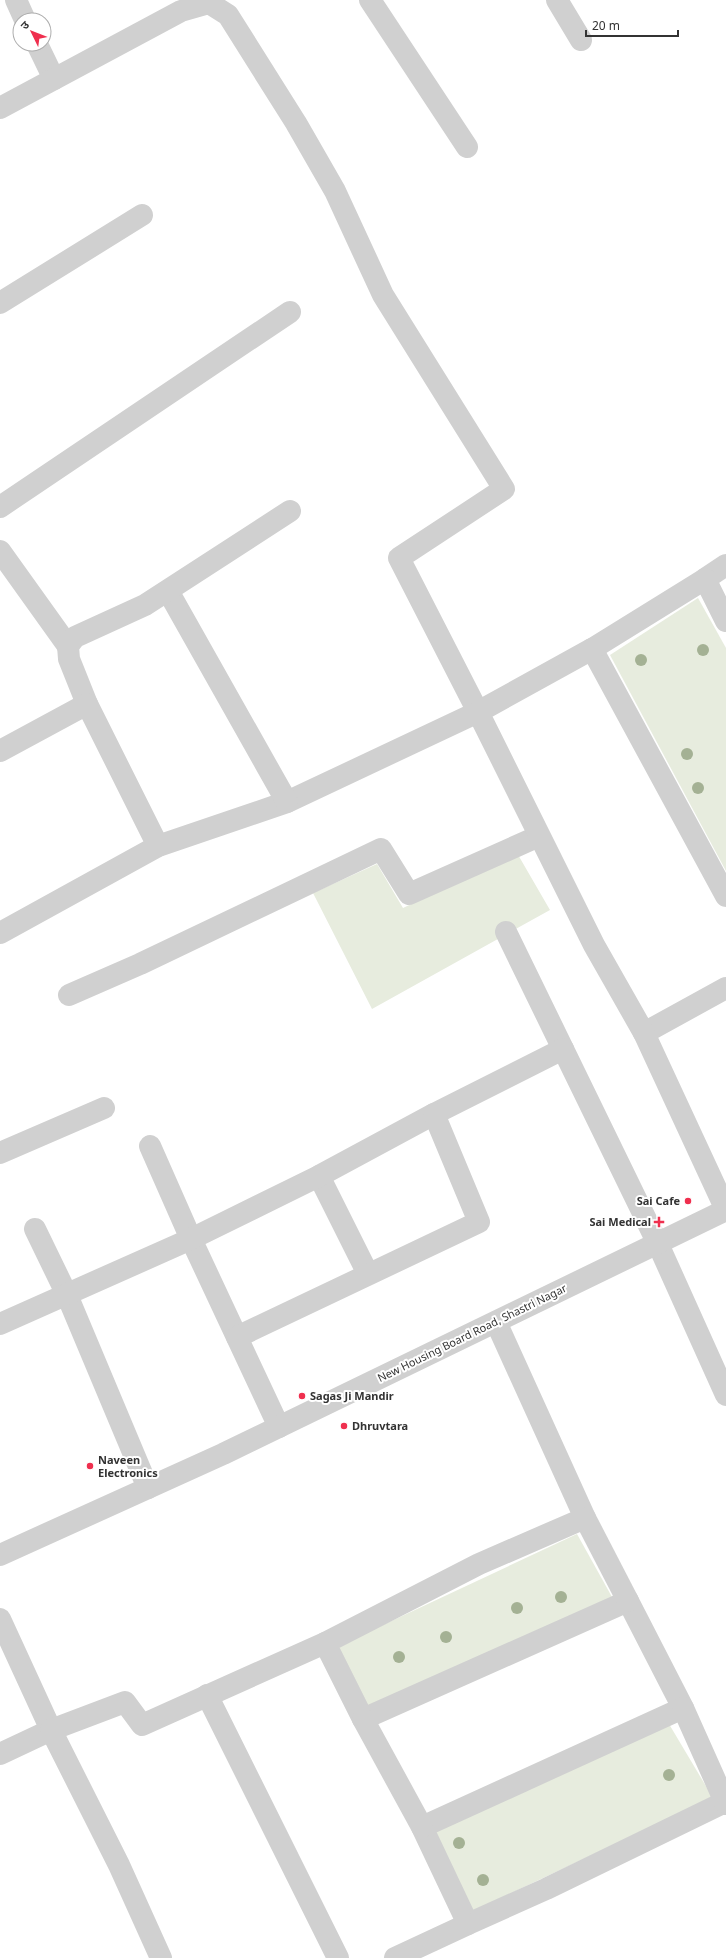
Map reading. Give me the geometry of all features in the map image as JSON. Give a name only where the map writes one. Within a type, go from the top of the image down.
[{"type":"street","points":[[16,0],[22,12]]},
{"type":"street","points":[[370,0],[468,147]]},
{"type":"street","points":[[557,0],[582,40]]},
{"type":"street","points":[[0,108],[54,79],[178,6],[211,1],[228,15],[296,123],[335,190],[383,295],[504,489],[399,558],[478,712],[594,945],[644,1033],[726,1210]]},
{"type":"street","points":[[41,52],[54,79]]},
{"type":"street","points":[[0,303],[142,214]]},
{"type":"street","points":[[0,507],[290,312]]},
{"type":"street","points":[[68,646],[75,636],[145,606],[290,511]]},
{"type":"street","points":[[0,551],[68,646],[69,659],[87,704],[158,846]]},
{"type":"street","points":[[0,933],[158,846],[287,802],[478,712],[592,649],[726,565]]},
{"type":"street","points":[[705,579],[726,621]]},
{"type":"street","points":[[168,591],[287,802]]},
{"type":"street","points":[[592,649],[726,896]]},
{"type":"street","points":[[0,751],[87,704]]},
{"type":"street","points":[[69,995],[140,964],[381,849],[409,894],[539,836]]},
{"type":"street","points":[[506,932],[658,1244],[726,1395]]},
{"type":"street","points":[[644,1033],[726,988]]},
{"type":"street","points":[[0,1324],[67,1296],[191,1239],[318,1176],[434,1114],[563,1049]]},
{"type":"street","points":[[0,1154],[104,1108]]},
{"type":"street","points":[[237,1337],[479,1222],[434,1114]]},
{"type":"street","points":[[150,1146],[191,1239],[279,1427]]},
{"type":"street","points":[[318,1176],[368,1274]]},
{"type":"street","name":"New Housing Board Road, Shastri Nagar","points":[[0,1555],[279,1427],[726,1210]]},
{"type":"street","points":[[35,1229],[67,1296],[148,1488]]},
{"type":"street","points":[[395,1958],[546,1889],[726,1803],[683,1708],[585,1518],[496,1322]]},
{"type":"street","points":[[0,1754],[51,1730],[125,1702],[142,1725],[325,1643],[479,1564],[585,1518]]},
{"type":"street","points":[[364,1719],[628,1601]]},
{"type":"street","points":[[0,1619],[51,1730],[119,1865],[160,1958]]},
{"type":"street","points":[[325,1643],[422,1827],[468,1924]]},
{"type":"street","points":[[207,1695],[338,1958]]},
{"type":"street","points":[[422,1827],[683,1708]]},
{"type":"shaded area","points":[[698,598],[726,648],[726,871],[610,655]]},
{"type":"shaded area","points":[[517,853],[550,910],[372,1009],[313,893],[377,864],[403,908]]},
{"type":"shaded area","points":[[577,1534],[612,1597],[368,1707],[338,1646]]},
{"type":"shaded area","points":[[669,1724],[713,1798],[473,1911],[433,1832]]},
{"type":"place","name":"Sai Cafe","points":[[688,1201]]},
{"type":"place","name":"Sai Medical","points":[[659,1222]]},
{"type":"place","name":"Sagas Ji Mandir","points":[[302,1396]]},
{"type":"place","name":"Dhruvtara","points":[[344,1426]]},
{"type":"place","name":"Naveen Electronics","points":[[90,1466]]}]
